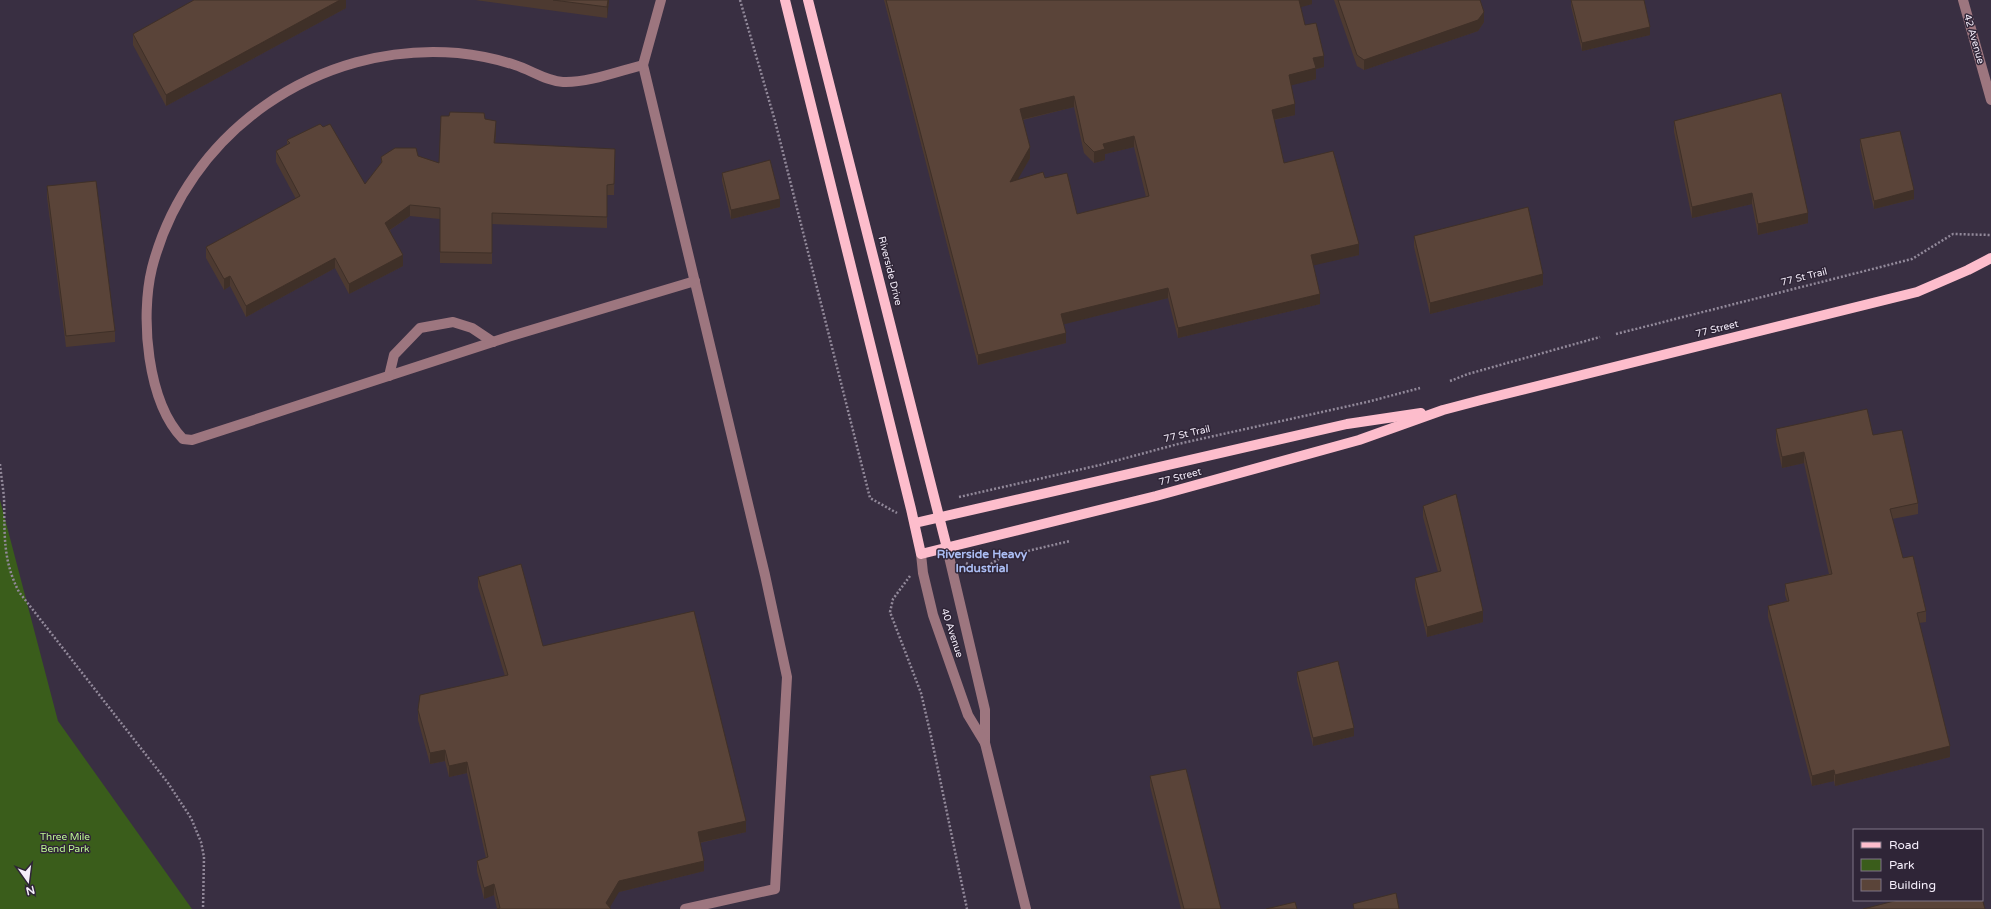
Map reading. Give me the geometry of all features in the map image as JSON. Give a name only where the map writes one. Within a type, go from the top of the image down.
[{"type":"main road","points":[[785,0],[914,524]]},
{"type":"main road","name":"Riverside Drive","points":[[808,0],[947,548]]},
{"type":"main road","name":"77 Street","points":[[921,554],[1156,496],[1337,446],[1442,410],[1917,292],[1968,270],[1991,258]]},
{"type":"main road","name":"77 Street","points":[[914,524],[1347,424],[1442,410]]},
{"type":"main road","name":"40 Avenue","points":[[914,524],[921,554]]},
{"type":"street","points":[[661,0],[643,65],[764,567],[787,677],[775,889],[687,909]]},
{"type":"street","name":"42 Avenue","points":[[1963,0],[1991,100]]},
{"type":"street","points":[[643,65],[578,81],[562,82],[516,66],[477,56],[438,53],[396,56],[364,61],[325,73],[289,89],[253,112],[226,137],[184,191],[169,218],[158,245],[148,290],[146,323],[150,358],[157,389],[168,420],[183,439],[192,440],[493,342],[695,282]]},
{"type":"street","points":[[389,376],[394,355],[420,328],[453,322],[472,328],[493,342]]},
{"type":"street","name":"40 Avenue","points":[[947,548],[986,710],[985,743],[1026,909]]},
{"type":"street","name":"40 Avenue","points":[[921,554],[923,573],[932,615],[968,715],[985,743]]},
{"type":"path","points":[[740,0],[775,121],[870,498],[897,513]]},
{"type":"path","name":"77 St Trail","points":[[1616,334],[1912,259],[1953,234],[1991,235]]},
{"type":"path","points":[[1450,381],[1468,374],[1600,337]]},
{"type":"path","name":"77 St Trail","points":[[958,496],[1100,466],[1178,444],[1367,402],[1420,388]]},
{"type":"path","points":[[0,464],[4,496],[5,549],[12,579],[19,592],[168,783],[191,818],[201,842],[204,857],[203,909]]},
{"type":"path","points":[[966,563],[981,570],[1002,557],[1070,541]]},
{"type":"path","points":[[910,576],[893,599],[890,612],[921,693],[967,909]]},
{"type":"green space","name":"Three Mile Bend Park","points":[[0,500],[58,721],[192,909],[0,909]]},
{"type":"building","points":[[194,0],[340,0],[166,95],[133,34]]},
{"type":"building","points":[[553,0],[608,0],[607,7]]},
{"type":"building","points":[[886,0],[1299,0],[1305,25],[1316,23],[1324,56],[1313,58],[1316,68],[1289,75],[1295,104],[1272,110],[1284,163],[1333,151],[1359,244],[1311,255],[1320,294],[1178,328],[1168,288],[1061,314],[1066,333],[978,355]],"holes":[[[1074,96],[1084,142],[1094,152],[1105,149],[1103,144],[1134,136],[1149,196],[1077,214],[1067,173],[1045,178],[1043,172],[1010,182],[1030,147],[1020,109]]]},
{"type":"building","points":[[1338,0],[1480,0],[1484,12],[1478,20],[1364,60],[1357,55]]},
{"type":"building","points":[[1571,0],[1644,0],[1650,27],[1582,43]]},
{"type":"building","points":[[1781,93],[1808,213],[1758,224],[1752,193],[1692,207],[1674,121]]},
{"type":"building","points":[[450,112],[484,113],[485,119],[496,121],[494,143],[615,149],[614,184],[607,185],[607,217],[492,213],[492,253],[440,252],[440,208],[410,205],[385,223],[403,255],[349,284],[335,258],[246,306],[230,276],[224,279],[206,247],[300,196],[276,151],[290,143],[287,140],[320,124],[323,127],[330,124],[365,184],[382,162],[381,157],[395,148],[416,148],[418,156],[439,163],[441,116],[449,116]]},
{"type":"building","points":[[1900,131],[1914,190],[1874,201],[1860,139]]},
{"type":"building","points":[[770,160],[780,199],[731,210],[722,173]]},
{"type":"building","points":[[96,181],[115,331],[66,336],[47,186]]},
{"type":"building","points":[[1528,207],[1543,274],[1430,303],[1414,236]]},
{"type":"building","points":[[1867,409],[1873,435],[1902,430],[1918,503],[1890,509],[1903,558],[1913,556],[1926,611],[1917,613],[1950,746],[1835,775],[1834,770],[1812,776],[1768,606],[1789,601],[1785,584],[1832,574],[1804,452],[1782,457],[1776,429]]},
{"type":"building","points":[[1456,494],[1483,611],[1427,627],[1415,578],[1441,571],[1423,506]]},
{"type":"building","points":[[521,564],[543,646],[694,611],[746,821],[698,832],[704,861],[619,881],[606,903],[611,909],[497,909],[500,908],[494,884],[484,888],[477,861],[488,857],[467,762],[449,766],[445,750],[430,753],[418,710],[420,695],[508,675],[478,577]]},
{"type":"building","points":[[1338,661],[1354,728],[1313,738],[1297,672]]},
{"type":"building","points":[[1186,769],[1221,909],[1184,909],[1150,776]]},
{"type":"building","points":[[1396,893],[1399,909],[1354,909],[1353,904]]},
{"type":"building","points":[[1894,901],[1983,901],[1985,909],[1863,909]]},
{"type":"building","points":[[1295,902],[1297,909],[1266,909]]},
{"type":"district","name":"Riverside Heavy Industrial","points":[[982,561]]}]
